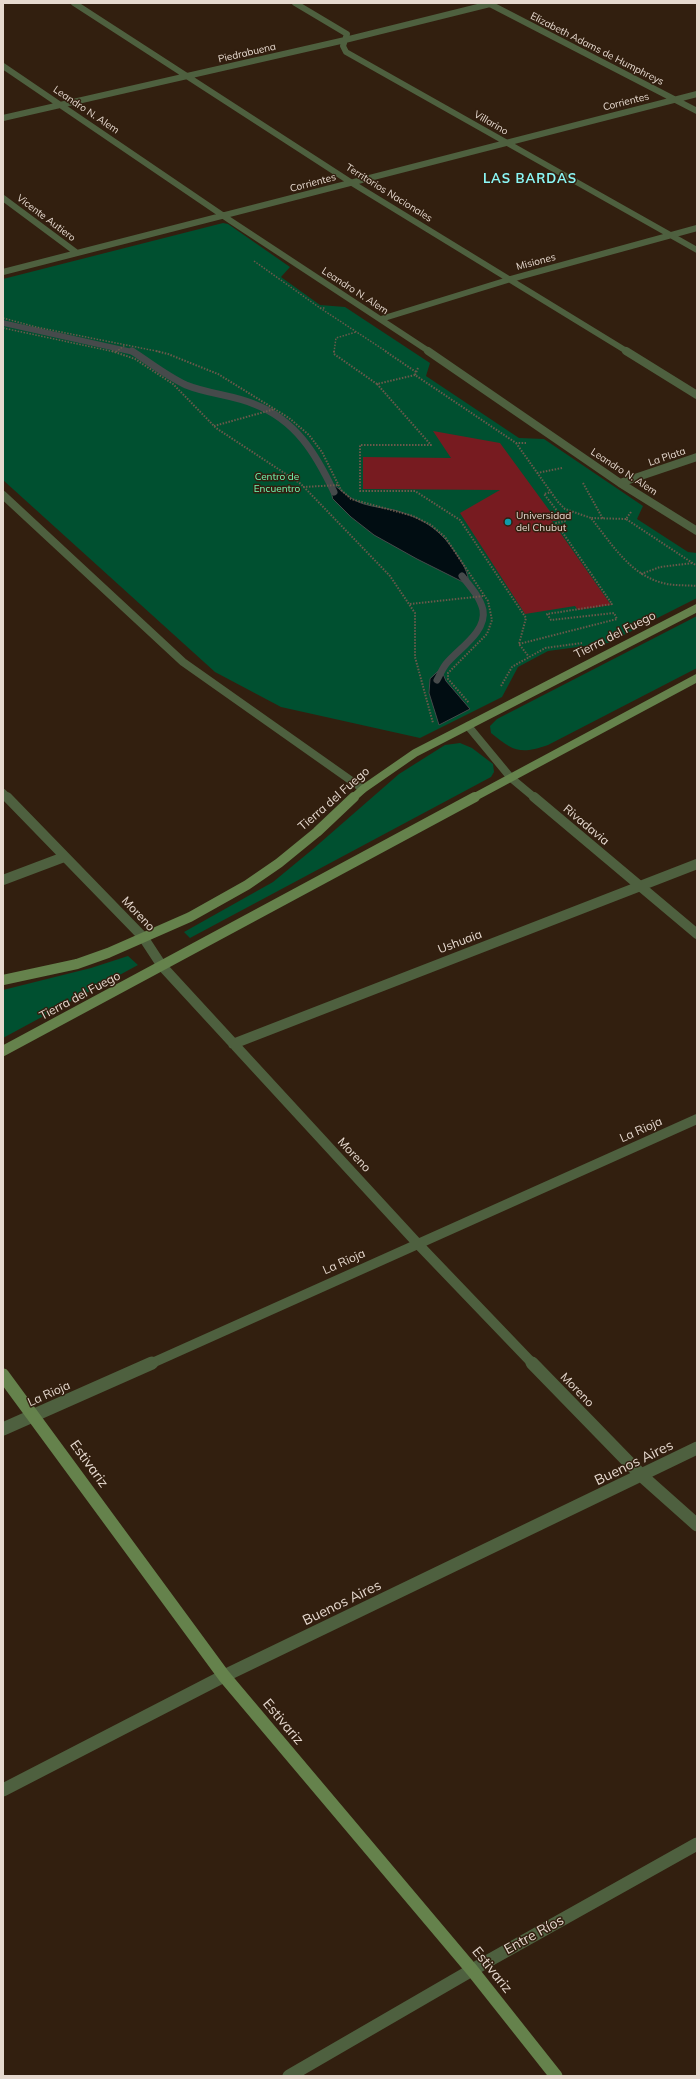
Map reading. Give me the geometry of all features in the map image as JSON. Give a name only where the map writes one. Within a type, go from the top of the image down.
[{"type":"street","name":"Territorios Nacionales","points":[[74,3],[352,183],[511,279],[697,395]]},
{"type":"street","name":"Villarino","points":[[295,3],[342,29],[347,34],[343,46],[346,52],[697,250]]},
{"type":"street","name":"Piedrabuena","points":[[3,118],[345,40],[490,3]]},
{"type":"street","name":"Elizabeth Adams de Humphreys","points":[[490,3],[697,111]]},
{"type":"street","name":"Leandro N. Alem","points":[[3,66],[224,216],[381,319],[620,483],[697,531]]},
{"type":"street","name":"Corrientes","points":[[3,272],[697,94]]},
{"type":"street","name":"Vicente Autiero","points":[[3,198],[77,253]]},
{"type":"street","name":"Misiones","points":[[381,319],[511,279],[697,228]]},
{"type":"street","name":"La Plata","points":[[620,483],[697,457]]},
{"type":"street","points":[[3,495],[183,662],[362,789]]},
{"type":"street","name":"Tierra del Fuego","points":[[3,980],[77,964],[108,953],[190,917],[247,885],[301,845],[362,789],[415,753],[697,608]]},
{"type":"street","name":"Tierra del Fuego","points":[[3,1051],[697,678]]},
{"type":"street","name":"Rivadavia","points":[[468,726],[511,778],[639,887],[697,934]]},
{"type":"street","name":"Moreno","points":[[3,793],[143,937],[162,966],[417,1243],[642,1476],[697,1525]]},
{"type":"street","points":[[3,880],[64,857]]},
{"type":"street","name":"Ushuaia","points":[[233,1044],[697,864]]},
{"type":"street","name":"La Rioja","points":[[3,1429],[697,1119]]},
{"type":"street","name":"Estivariz","points":[[3,1375],[34,1415],[224,1676],[472,1970],[556,2076]]},
{"type":"street","name":"Buenos Aires","points":[[3,1790],[224,1676],[642,1476],[697,1448]]},
{"type":"street","name":"Entre Ríos","points":[[289,2076],[472,1970],[697,1844]]},
{"type":"path","points":[[320,308],[416,374],[377,384]]},
{"type":"path","points":[[3,318],[36,327],[168,354],[218,374],[289,418],[309,435],[322,452],[337,485],[351,499],[364,504],[394,510],[432,526],[445,537],[483,596],[488,601],[492,620],[487,634],[448,673],[448,679],[483,718]]},
{"type":"path","points":[[3,328],[116,352],[135,359],[173,384],[214,426],[303,487],[390,576],[415,613],[415,657],[430,717],[440,740]]},
{"type":"path","points":[[356,332],[336,338],[334,354],[377,384],[431,445],[360,445],[360,491],[415,491],[460,520],[526,618],[519,644]]},
{"type":"path","points":[[116,352],[125,345]]},
{"type":"path","points":[[214,426],[274,409]]},
{"type":"path","points":[[516,442],[537,473],[565,509],[591,518],[626,519]]},
{"type":"path","points":[[537,473],[567,468]]},
{"type":"path","points":[[581,480],[603,519]]},
{"type":"path","points":[[303,487],[337,485]]},
{"type":"path","points":[[519,644],[617,619],[614,613],[551,620],[547,614],[612,604],[556,523],[565,522],[544,494],[551,492]]},
{"type":"path","points":[[591,518],[631,567],[641,574],[663,583],[697,586]]},
{"type":"path","points":[[641,574],[651,568],[668,564],[693,563]]},
{"type":"path","points":[[410,604],[483,596]]},
{"type":"path","points":[[519,644],[529,657]]},
{"type":"green space","name":"Centro de Encuentro","points":[[223,223],[228,224],[290,267],[281,277],[320,305],[345,307],[430,363],[426,376],[519,438],[544,439],[643,506],[637,519],[688,552],[697,553],[697,598],[608,643],[548,651],[518,667],[502,697],[420,738],[281,707],[215,672],[3,480],[3,279]]},
{"type":"green space","points":[[697,616],[697,668],[548,745],[530,750],[517,750],[505,744],[491,733],[490,726],[497,719]]},
{"type":"green space","points":[[460,743],[472,748],[493,764],[494,772],[491,777],[190,938],[184,932],[273,882],[399,774],[445,745]]},
{"type":"green space","points":[[128,956],[138,965],[3,1038],[3,990],[91,968]]},
{"type":"shaded area","points":[[329,481],[359,502],[404,513],[421,520],[436,530],[443,536],[465,568],[469,585],[417,559],[374,535],[351,517],[333,499]]},
{"type":"shaded area","points":[[441,669],[446,681],[470,709],[439,725],[429,693],[430,679]]},
{"type":"building","name":"Universidad del Chubut","points":[[433,431],[500,443],[557,521],[552,521],[611,605],[578,610],[575,606],[525,614],[460,513],[500,490],[363,489],[363,457],[451,458]]},
{"type":"waterway","points":[[3,323],[133,352]]},
{"type":"waterway","points":[[132,351],[179,382],[246,401],[269,411],[282,419],[293,429],[312,452],[320,464],[334,492]]},
{"type":"waterway","points":[[437,680],[446,664],[476,633],[481,626],[483,618],[483,610],[480,601],[462,576]]},
{"type":"place","name":"Universidad del Chubut","points":[[508,522]]},
{"type":"district","name":"LAS BARDAS","points":[[530,179]]}]
